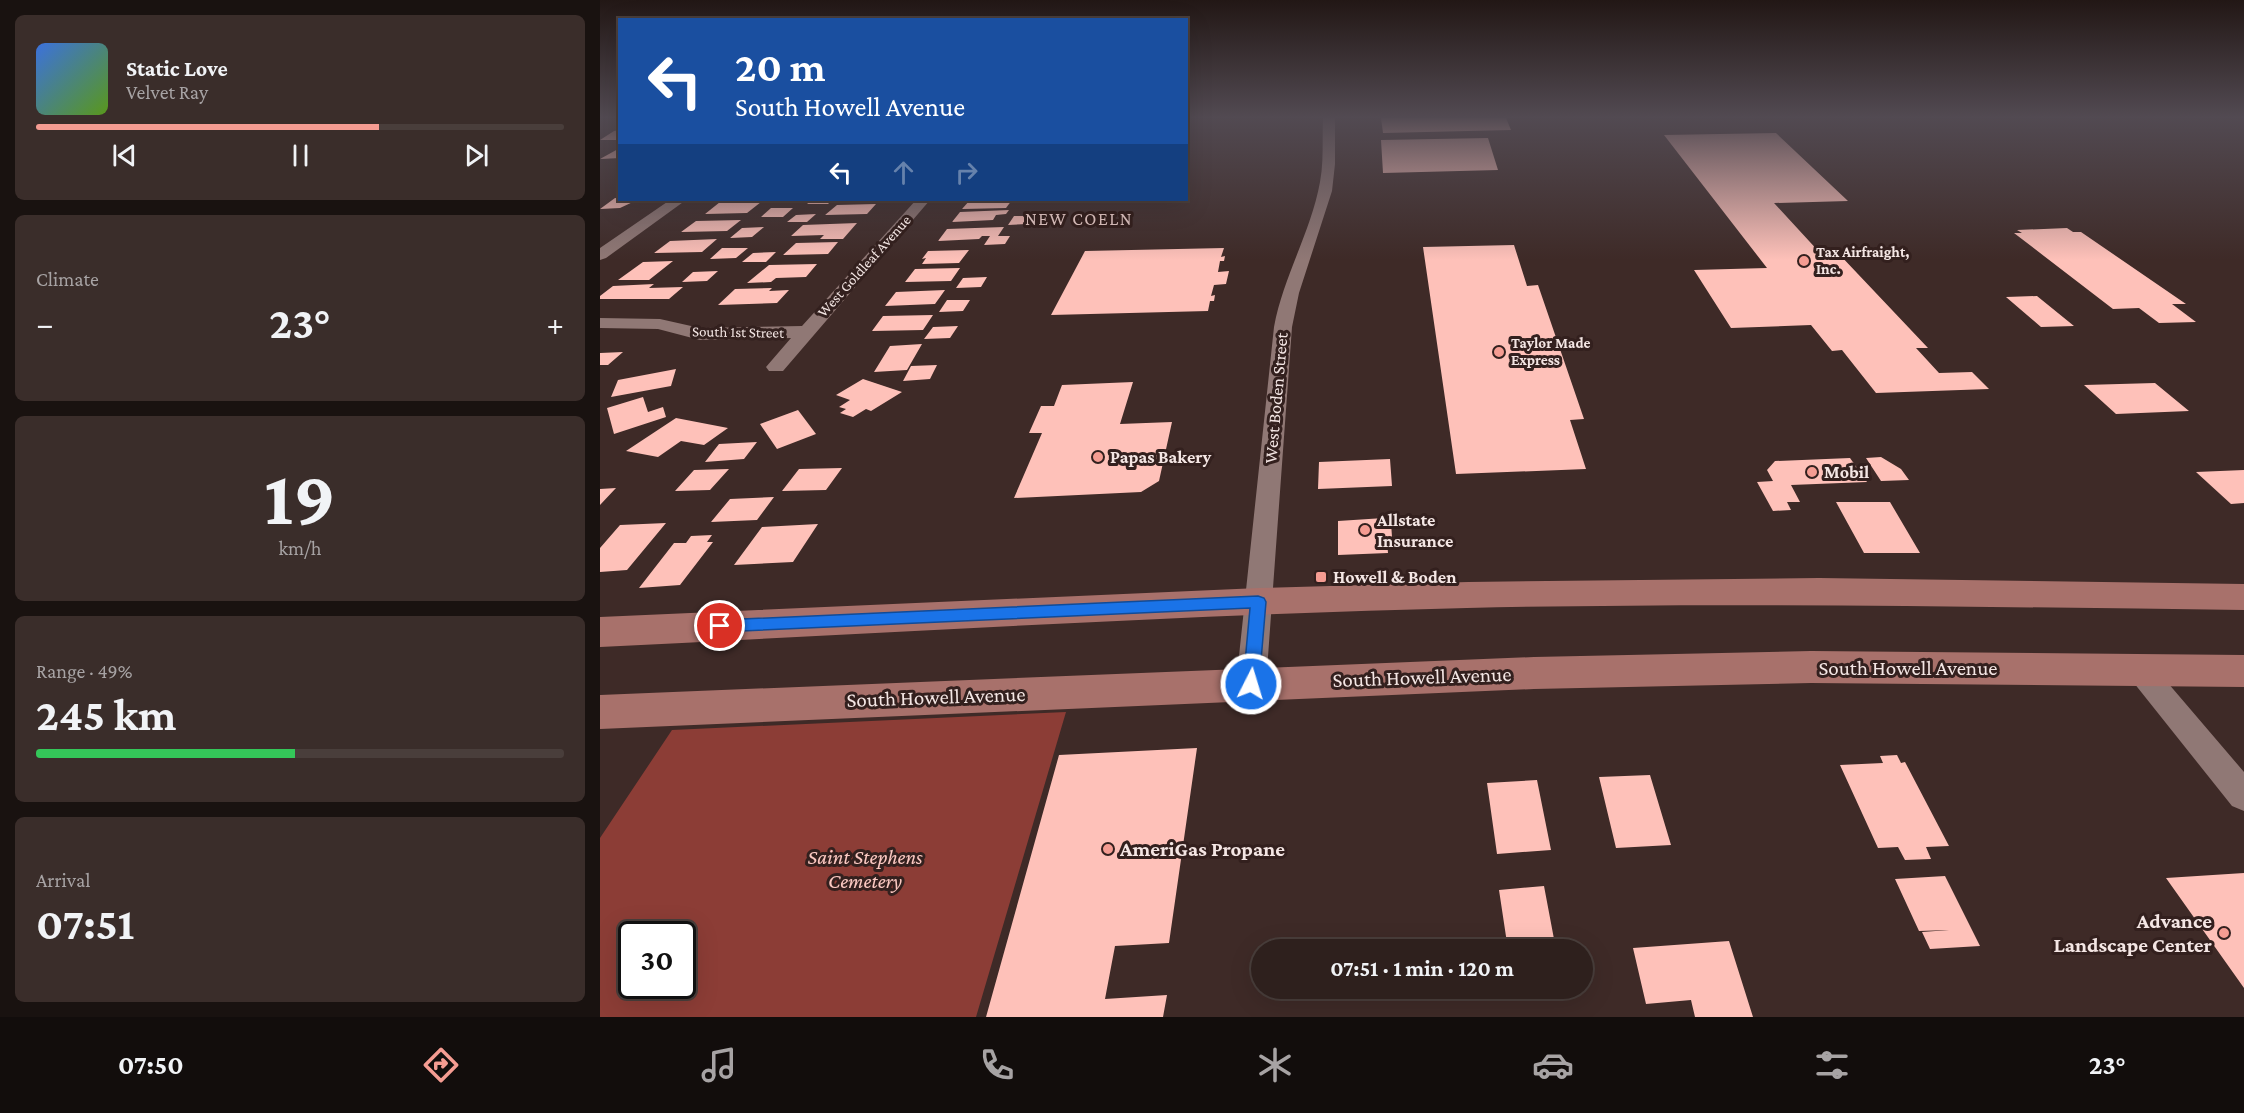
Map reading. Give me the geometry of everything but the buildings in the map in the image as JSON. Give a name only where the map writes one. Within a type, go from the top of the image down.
[{"type":"main road","points":[[600,632],[1258,602],[1457,596],[1819,591],[2244,597]]},
{"type":"main road","name":"South Howell Avenue","points":[[600,712],[1534,672],[1758,668],[2244,671]]},
{"type":"street","name":"West Boden Street","points":[[1251,684],[1264,518],[1285,308],[1325,191],[1326,165]]},
{"type":"street","points":[[600,255],[678,201]]},
{"type":"street","name":"West Goldleaf Avenue","points":[[776,367],[922,201]]},
{"type":"street","name":"South 1st Street","points":[[600,323],[660,324],[700,334],[805,333]]},
{"type":"street","points":[[2140,670],[2244,796]]},
{"type":"green space","name":"Saint Stephens Cemetery","points":[[1066,712],[976,1017],[600,1017],[600,838],[672,730]]},
{"type":"place","name":"Tax Airfraight, Inc.","points":[[1804,261]]},
{"type":"place","name":"Taylor Made Express","points":[[1499,352]]},
{"type":"place","name":"Papas Bakery","points":[[1098,457]]},
{"type":"place","name":"Mobil","points":[[1812,472]]},
{"type":"place","name":"Allstate Insurance","points":[[1365,530]]},
{"type":"place","name":"Howell & Boden","points":[[1321,577]]},
{"type":"place","name":"AmeriGas Propane","points":[[1108,849]]},
{"type":"place","name":"Advance Landscape Center","points":[[2224,933]]},
{"type":"district","name":"NEW COELN","points":[[1079,219]]},
{"type":"route","points":[[720,626],[1258,602],[1251,684]]}]
